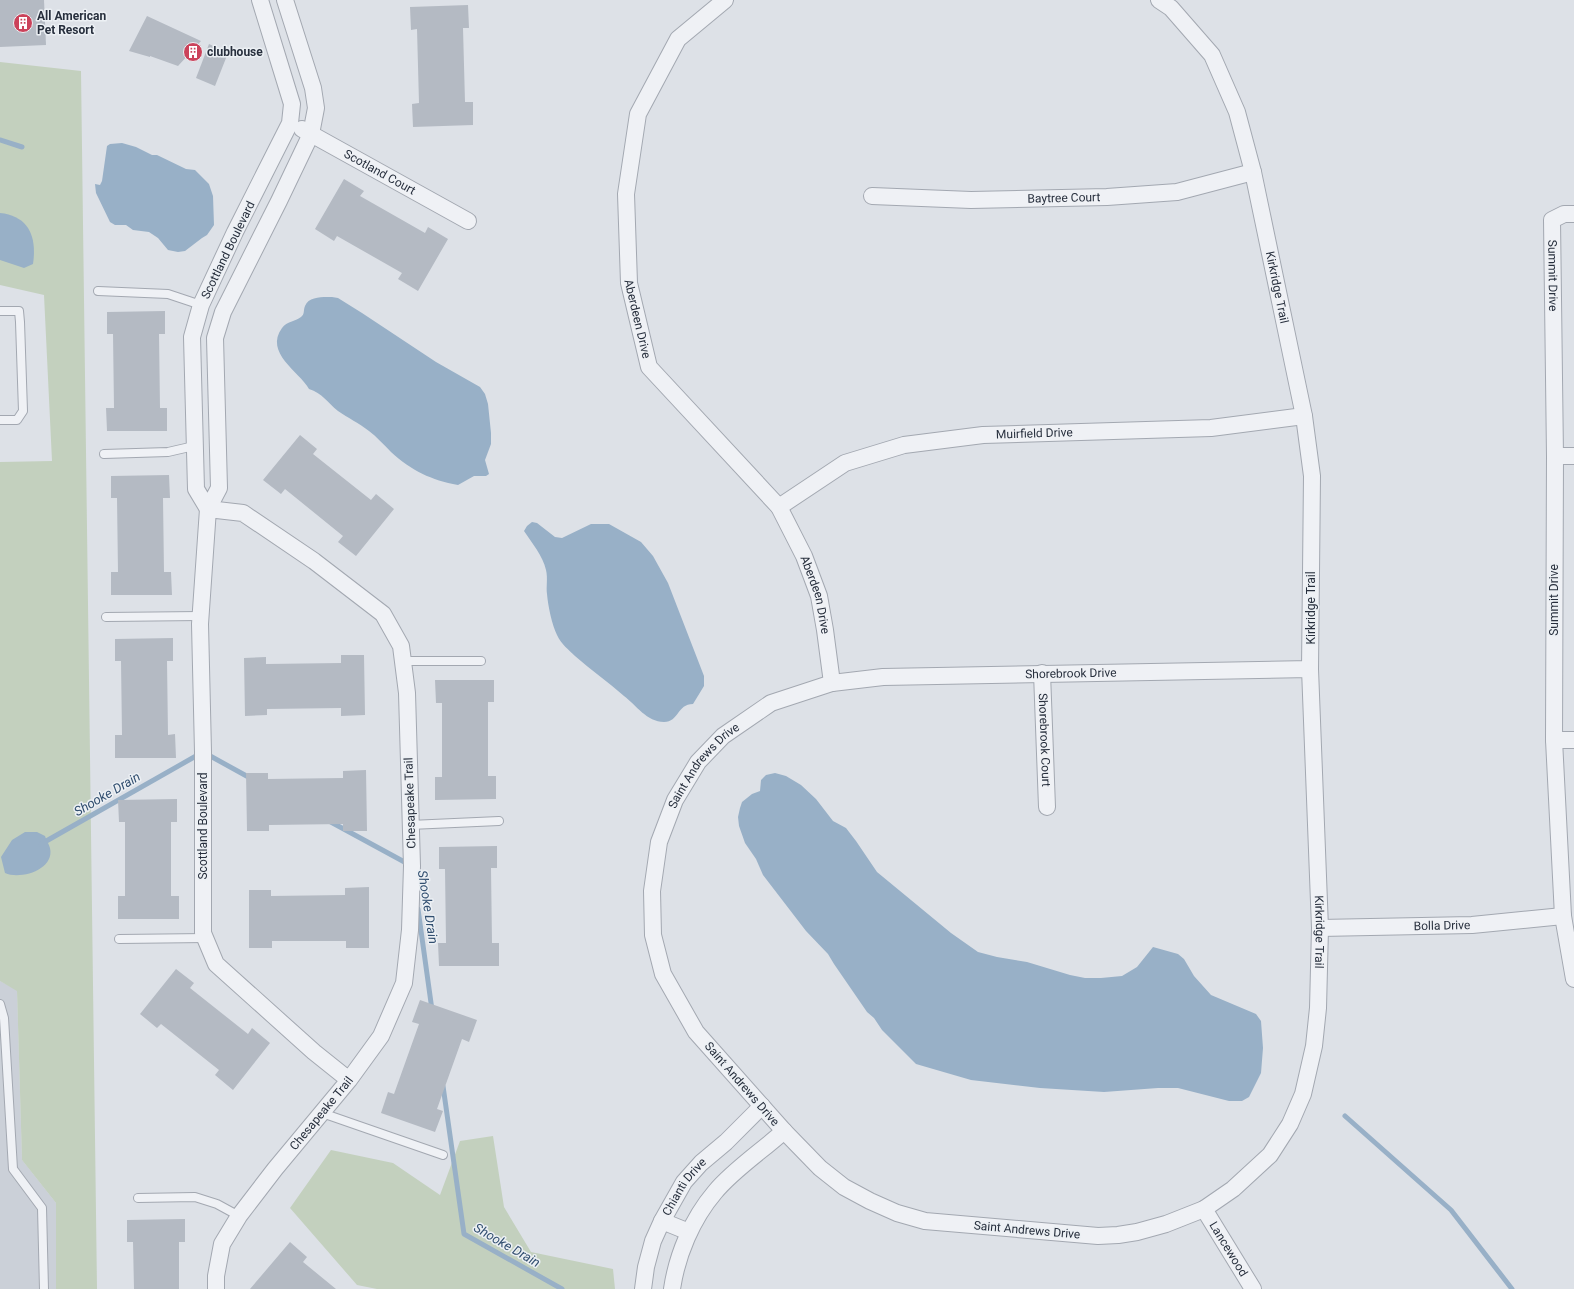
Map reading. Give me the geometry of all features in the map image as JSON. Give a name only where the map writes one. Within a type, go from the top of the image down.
[{"type":"street","name":"Scottland Boulevard","points":[[208,509],[196,489],[192,337],[201,305],[290,123],[292,104],[260,0]]},
{"type":"street","name":"Scottland Boulevard","points":[[285,0],[313,88],[316,108],[311,134],[279,202],[223,312],[216,338],[219,488],[208,509],[200,616],[203,752],[204,933],[216,964],[314,1052],[349,1080]]},
{"type":"street","name":"Aberdeen Drive","points":[[725,0],[678,38],[638,114],[626,194],[629,283],[649,367],[779,506],[804,556],[819,596],[832,683]]},
{"type":"street","name":"Kirkridge Trail","points":[[1170,3],[1212,55],[1237,112],[1253,172],[1304,416],[1312,476],[1310,669],[1320,928],[1318,1008],[1314,1046],[1303,1094],[1290,1124],[1270,1154],[1233,1189],[1204,1209]]},
{"type":"street","name":"Scotland Court","points":[[290,123],[468,221]]},
{"type":"street","name":"Baytree Court","points":[[872,196],[971,200],[1107,197],[1177,192],[1253,172]]},
{"type":"street","name":"Summit Drive","points":[[1574,214],[1564,214],[1552,220],[1555,456],[1554,740],[1563,916],[1574,979]]},
{"type":"street","points":[[201,305],[223,312]]},
{"type":"street","name":"Muirfield Drive","points":[[779,506],[845,463],[904,445],[984,435],[1211,428],[1304,416]]},
{"type":"street","points":[[194,446],[218,444]]},
{"type":"street","points":[[1555,456],[1574,456]]},
{"type":"street","name":"Chesapeake Trail","points":[[208,509],[244,513],[314,561],[383,614],[401,646],[407,693],[412,866],[410,930],[404,983],[381,1036],[349,1080],[239,1216],[222,1244],[216,1276],[216,1289]]},
{"type":"street","name":"Shorebrook Drive","points":[[832,683],[883,677],[1310,669]]},
{"type":"street","name":"Shorebrook Court","points":[[1042,673],[1047,807]]},
{"type":"street","name":"Saint Andrews Drive","points":[[832,683],[771,703],[722,736],[698,762],[675,800],[659,842],[652,891],[653,935],[663,974],[696,1032],[784,1132],[820,1168],[844,1187],[897,1213],[925,1221],[1061,1233],[1111,1235],[1138,1232],[1166,1224],[1204,1209]]},
{"type":"street","points":[[1554,740],[1574,740]]},
{"type":"street","name":"Bolla Drive","points":[[1320,928],[1472,925],[1563,916]]},
{"type":"street","name":"Chianti Drive","points":[[643,1289],[646,1267],[653,1241],[662,1221],[684,1182],[762,1106]]},
{"type":"street","points":[[672,1289],[677,1263],[689,1232],[704,1206],[715,1191],[784,1132]]},
{"type":"street","name":"Lancewood","points":[[1204,1209],[1253,1289]]},
{"type":"street","points":[[662,1221],[689,1232]]},
{"type":"lane","points":[[98,291],[168,294],[201,305]]},
{"type":"lane","points":[[0,311],[19,311],[22,411],[17,420],[0,420]]},
{"type":"lane","points":[[104,454],[168,452],[194,446]]},
{"type":"lane","points":[[106,617],[200,616]]},
{"type":"lane","points":[[402,661],[481,661]]},
{"type":"lane","points":[[410,825],[499,821]]},
{"type":"lane","points":[[119,939],[206,938]]},
{"type":"lane","points":[[0,1004],[4,1018],[13,1169],[42,1208],[44,1289]]},
{"type":"lane","points":[[322,1112],[443,1155]]},
{"type":"lane","points":[[138,1198],[195,1197],[217,1204],[239,1216]]},
{"type":"shaded area","points":[[0,981],[17,990],[22,1160],[56,1203],[56,1289],[0,1289]]},
{"type":"green space","points":[[0,62],[81,71],[97,1289],[56,1289],[56,1203],[22,1160],[17,991],[0,981],[0,462],[52,461],[44,295],[0,285]]},
{"type":"green space","points":[[493,1136],[504,1207],[531,1252],[613,1269],[615,1289],[377,1289],[357,1285],[290,1208],[331,1150],[393,1163],[440,1195],[460,1141]]},
{"type":"water","points":[[122,143],[136,147],[152,155],[157,155],[186,169],[195,170],[209,184],[213,196],[214,225],[207,235],[185,251],[178,252],[168,250],[158,238],[149,232],[133,230],[126,225],[115,225],[110,222],[96,193],[95,184],[100,185],[102,181],[107,146],[110,144]]},
{"type":"water","points":[[0,213],[18,218],[29,230],[34,245],[33,264],[24,268],[0,260]]},
{"type":"water","points":[[332,297],[338,298],[436,362],[480,387],[485,394],[488,404],[491,433],[491,444],[485,460],[489,474],[486,476],[474,476],[458,485],[422,474],[399,459],[365,428],[338,411],[318,393],[309,389],[280,354],[277,346],[278,337],[284,326],[302,316],[305,306],[310,300]]},
{"type":"water","points":[[532,522],[537,523],[555,537],[562,538],[591,524],[609,524],[641,542],[653,556],[668,583],[704,676],[704,686],[693,704],[684,707],[673,719],[669,721],[664,722],[652,719],[575,656],[563,644],[555,631],[550,615],[545,565],[524,531]]},
{"type":"water","points":[[775,773],[786,776],[801,785],[816,799],[833,821],[846,828],[877,872],[951,933],[978,952],[1027,962],[1085,978],[1122,976],[1137,967],[1153,947],[1178,954],[1184,959],[1194,976],[1211,995],[1256,1014],[1261,1021],[1263,1048],[1261,1073],[1249,1097],[1242,1101],[1229,1101],[1178,1088],[1104,1092],[1040,1088],[971,1080],[916,1064],[882,1030],[874,1018],[867,1012],[828,954],[806,931],[763,875],[756,859],[745,843],[739,826],[738,817],[742,802],[752,794],[760,791],[761,780],[766,775]]},
{"type":"water","points":[[25,832],[37,832],[45,836],[50,848],[50,856],[42,867],[35,871],[19,875],[5,873],[1,857],[12,840]]},
{"type":"building","name":"All American Pet Resort","points":[[0,0],[44,0],[46,45],[0,47]]},
{"type":"building","points":[[468,5],[469,28],[463,28],[465,102],[473,102],[473,125],[413,127],[412,104],[419,103],[417,29],[411,30],[410,7]]},
{"type":"building","name":"clubhouse","points":[[147,16],[201,41],[178,66],[150,56],[129,51]]},
{"type":"building","points":[[209,44],[228,53],[215,86],[196,78]]},
{"type":"building","points":[[344,179],[364,191],[360,196],[425,233],[428,227],[448,239],[418,291],[398,279],[402,273],[337,236],[334,241],[315,229]]},
{"type":"building","points":[[165,311],[165,334],[159,334],[160,408],[167,408],[167,431],[107,431],[106,408],[114,408],[113,334],[107,334],[107,312]]},
{"type":"building","points":[[300,435],[317,449],[313,454],[371,500],[376,494],[394,509],[356,556],[338,542],[343,536],[285,489],[281,494],[263,480]]},
{"type":"building","points":[[169,475],[170,498],[163,498],[164,572],[171,572],[172,595],[111,595],[111,572],[118,572],[117,498],[111,498],[111,476]]},
{"type":"building","points":[[173,638],[173,661],[167,661],[168,735],[175,734],[176,758],[115,758],[115,735],[122,735],[121,661],[115,661],[115,639]]},
{"type":"building","points":[[341,655],[364,655],[365,715],[341,716],[341,708],[267,709],[267,715],[245,716],[244,658],[266,657],[266,664],[341,663]]},
{"type":"building","points":[[435,680],[494,680],[494,702],[488,702],[488,776],[496,776],[496,799],[435,800],[435,777],[442,777],[442,703],[436,703]]},
{"type":"building","points":[[366,770],[367,831],[343,831],[343,824],[269,825],[269,831],[247,831],[246,773],[268,773],[268,779],[343,778],[343,771]]},
{"type":"building","points":[[177,799],[177,822],[171,822],[171,896],[179,896],[179,919],[118,919],[118,896],[125,896],[125,822],[119,822],[118,800]]},
{"type":"building","points":[[497,846],[497,868],[491,868],[492,943],[499,943],[499,966],[439,966],[438,943],[446,943],[445,869],[439,869],[439,847]]},
{"type":"building","points":[[369,887],[369,948],[346,948],[346,941],[272,941],[272,948],[249,948],[249,890],[271,890],[271,896],[345,895],[345,888]]},
{"type":"building","points":[[176,969],[194,983],[190,988],[248,1034],[252,1028],[270,1043],[233,1090],[215,1075],[219,1070],[161,1024],[157,1028],[140,1014]]},
{"type":"building","points":[[420,1000],[477,1020],[469,1042],[462,1039],[437,1109],[443,1111],[435,1132],[381,1113],[388,1092],[394,1094],[419,1024],[412,1022]]},
{"type":"building","points":[[185,1219],[185,1242],[179,1242],[179,1289],[134,1289],[133,1242],[127,1242],[127,1220]]},
{"type":"building","points":[[290,1242],[307,1257],[303,1262],[336,1289],[250,1289]]},
{"type":"waterway","points":[[0,140],[22,147]]},
{"type":"waterway","name":"Shooke Drain","points":[[41,844],[203,752],[252,779]]},
{"type":"waterway","name":"Shooke Drain","points":[[329,821],[410,865]]},
{"type":"waterway","name":"Shooke Drain","points":[[418,909],[432,1010]]},
{"type":"waterway","name":"Shooke Drain","points":[[443,1086],[464,1234],[562,1289]]},
{"type":"waterway","points":[[1345,1116],[1451,1210],[1512,1289]]},
{"type":"place","name":"All American Pet Resort","points":[[23,23]]},
{"type":"place","name":"clubhouse","points":[[193,52]]}]
